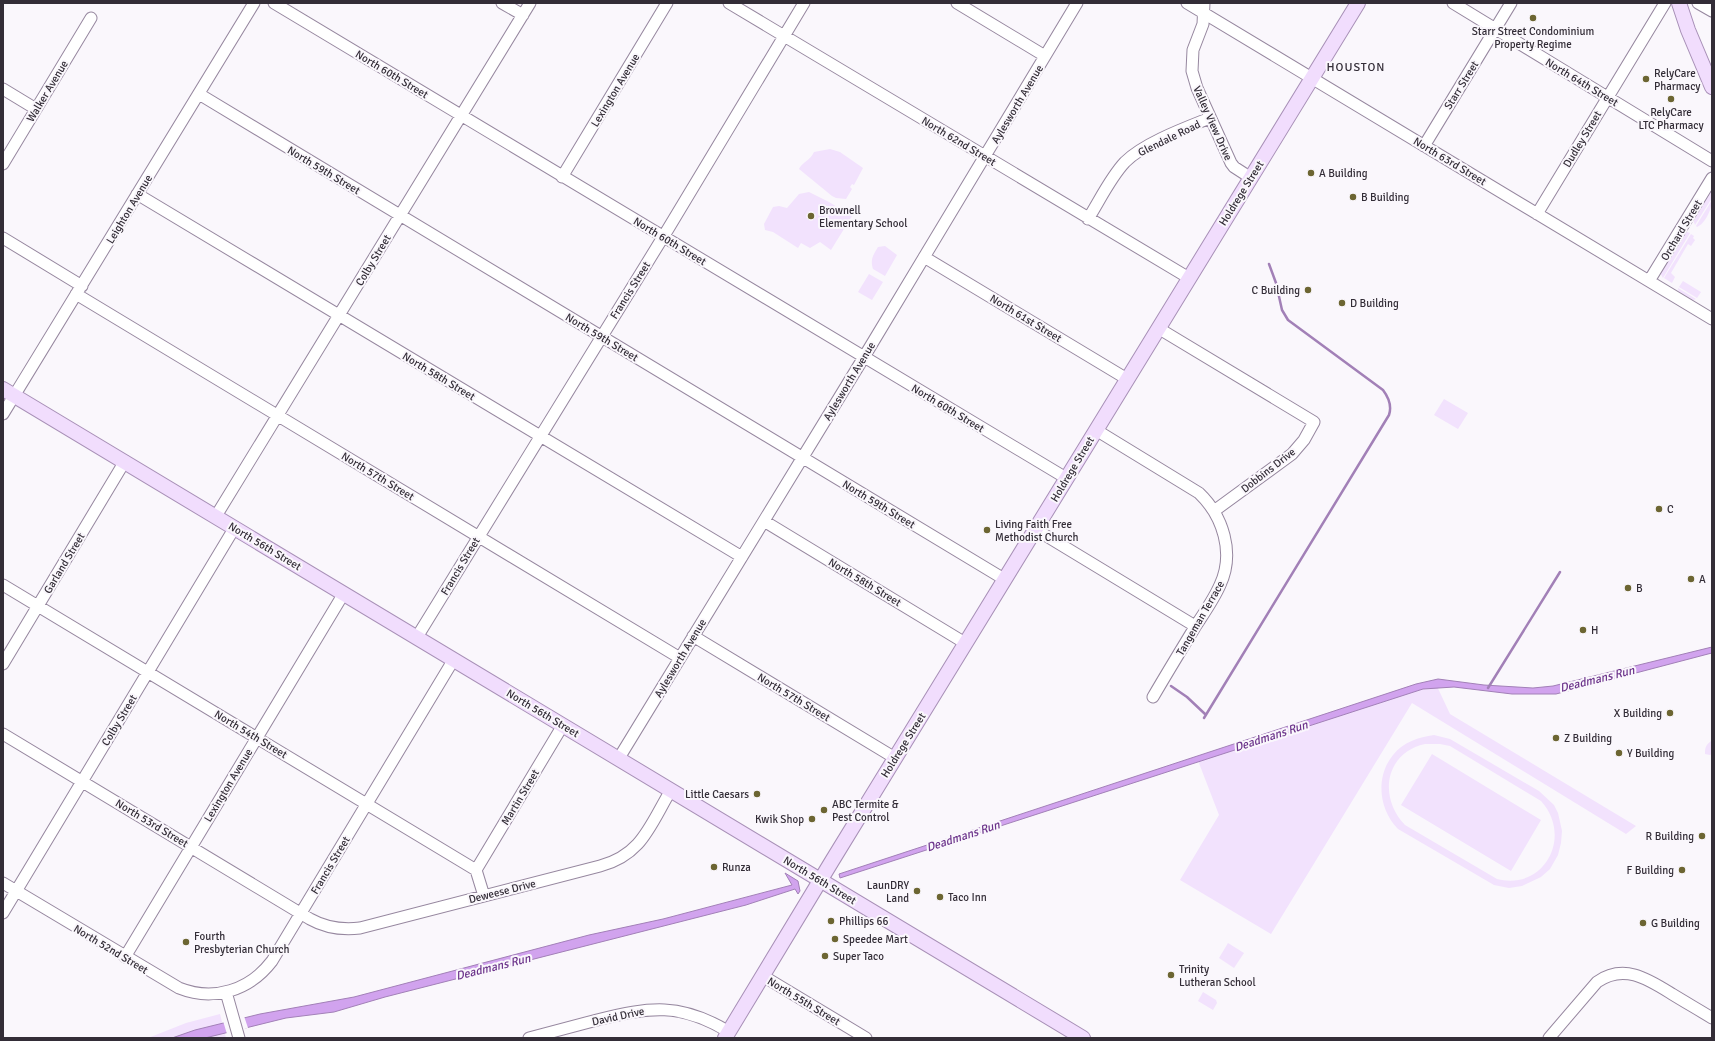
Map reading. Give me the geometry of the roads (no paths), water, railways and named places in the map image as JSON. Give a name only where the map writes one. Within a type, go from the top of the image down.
[{"type":"main road","name":"Holdrege Street","points":[[727,1035],[1004,579],[1358,3]]},
{"type":"main road","points":[[1679,3],[1699,59],[1712,87]]},
{"type":"main road","name":"North 56th Street","points":[[9,392],[1080,1037]]},
{"type":"street","name":"Leighton Avenue","points":[[3,414],[9,392],[79,290],[254,3]]},
{"type":"street","name":"North 60th Street","points":[[274,3],[1066,478]]},
{"type":"street","points":[[502,3],[523,15]]},
{"type":"street","name":"Colby Street","points":[[216,516],[530,3]]},
{"type":"street","name":"Lexington Avenue","points":[[562,177],[667,3]]},
{"type":"street","name":"North 62nd Street","points":[[729,3],[1189,278]]},
{"type":"street","name":"Francis Street","points":[[417,637],[804,3]]},
{"type":"street","points":[[957,3],[1045,56]]},
{"type":"street","name":"Aylesworth Avenue","points":[[619,758],[803,458],[1078,3]]},
{"type":"street","name":"North 63rd Street","points":[[1187,3],[1204,8],[1312,78],[1712,319]]},
{"type":"street","name":"North 64th Street","points":[[1453,3],[1712,161]]},
{"type":"street","name":"Starr Street","points":[[1424,146],[1511,3]]},
{"type":"street","name":"Dudley Street","points":[[1537,214],[1665,3]]},
{"type":"street","points":[[1698,3],[1712,11]]},
{"type":"street","name":"Valley View Drive","points":[[1204,8],[1203,24],[1193,50],[1192,66],[1196,88],[1232,165],[1251,178]]},
{"type":"street","name":"Walker Avenue","points":[[3,164],[91,18]]},
{"type":"street","points":[[3,89],[36,109]]},
{"type":"street","name":"North 59th Street","points":[[198,94],[1004,579]]},
{"type":"street","name":"Glendale Road","points":[[1088,219],[1115,174],[1134,154],[1146,146],[1210,118]]},
{"type":"street","name":"Orchard Street","points":[[1649,281],[1712,178]]},
{"type":"street","name":"North 58th Street","points":[[137,194],[742,557]]},
{"type":"street","name":"North 57th Street","points":[[3,238],[79,290],[277,415],[680,658]]},
{"type":"street","name":"North 61st Street","points":[[924,257],[1127,379]]},
{"type":"street","name":"Dobbins Drive","points":[[1158,328],[1314,422],[1304,440],[1292,454],[1214,511]]},
{"type":"street","points":[[1096,430],[1189,486],[1203,497],[1214,511]]},
{"type":"street","name":"Garland Street","points":[[3,664],[125,461]]},
{"type":"street","name":"Tangeman Terrace","points":[[1153,697],[1218,590],[1225,567],[1226,540],[1223,529],[1214,511]]},
{"type":"street","name":"North 58th Street","points":[[764,522],[965,643]]},
{"type":"street","name":"Colby Street","points":[[3,913],[234,528]]},
{"type":"street","points":[[1035,529],[1195,626]]},
{"type":"street","name":"North 54th Street","points":[[3,584],[476,870]]},
{"type":"street","name":"Lexington Avenue","points":[[125,957],[344,593]]},
{"type":"street","name":"North 57th Street","points":[[693,636],[895,758]]},
{"type":"street","name":"Francis Street","points":[[226,992],[246,985],[268,967],[454,659]]},
{"type":"street","name":"Martin Street","points":[[476,870],[563,725]]},
{"type":"street","name":"North 53rd Street","points":[[3,734],[301,913]]},
{"type":"street","name":"Deweese Drive","points":[[301,913],[327,926],[354,929],[600,866],[618,860],[634,849],[671,790]]},
{"type":"street","points":[[476,870],[484,896]]},
{"type":"street","name":"North 52nd Street","points":[[3,883],[168,983],[184,990],[209,995],[226,992]]},
{"type":"street","points":[[1551,1037],[1597,982],[1613,974],[1626,973],[1648,979],[1712,1018]]},
{"type":"street","name":"North 55th Street","points":[[763,976],[866,1038]]},
{"type":"street","points":[[226,992],[238,1035]]},
{"type":"street","name":"David Drive","points":[[529,1038],[562,1034],[629,1012],[659,1009],[693,1014],[727,1035]]},
{"type":"water","name":"Deadmans Run","points":[[1712,647],[1712,653],[1556,694],[1512,694],[1454,687],[1423,689],[840,878],[839,874],[1416,684],[1438,679],[1484,685],[1533,688],[1553,686]]},
{"type":"water","name":"Deadmans Run","points":[[785,873],[798,881],[800,891],[798,894],[795,889],[746,905],[385,997],[334,1012],[286,1018],[205,1038],[172,1038],[195,1030],[260,1014],[354,997],[589,935],[663,919],[792,885]]},
{"type":"waterway","points":[[1204,718],[1390,412],[1389,402],[1383,390],[1288,320],[1282,310],[1276,283],[1269,264]]},
{"type":"waterway","points":[[1488,688],[1560,572]]},
{"type":"waterway","points":[[1171,686],[1187,697],[1205,714]]},
{"type":"place","name":"Starr Street Condominium Property Regime","points":[[1533,18]]},
{"type":"place","name":"RelyCare Pharmacy","points":[[1646,79]]},
{"type":"place","name":"RelyCare LTC Pharmacy","points":[[1671,99]]},
{"type":"place","name":"A Building","points":[[1311,173]]},
{"type":"place","name":"B Building","points":[[1353,197]]},
{"type":"place","name":"Brownell Elementary School","points":[[811,216]]},
{"type":"place","name":"C Building","points":[[1308,290]]},
{"type":"place","name":"D Building","points":[[1342,303]]},
{"type":"place","name":"C","points":[[1659,509]]},
{"type":"place","name":"Living Faith Free Methodist Church","points":[[987,530]]},
{"type":"place","name":"A","points":[[1691,579]]},
{"type":"place","name":"B","points":[[1628,588]]},
{"type":"place","name":"H","points":[[1583,630]]},
{"type":"place","name":"X Building","points":[[1670,713]]},
{"type":"place","name":"Z Building","points":[[1556,738]]},
{"type":"place","name":"Y Building","points":[[1619,753]]},
{"type":"place","name":"Little Caesars","points":[[757,794]]},
{"type":"place","name":"ABC Termite & Pest Control","points":[[824,810]]},
{"type":"place","name":"Kwik Shop","points":[[812,819]]},
{"type":"place","name":"R Building","points":[[1702,836]]},
{"type":"place","name":"Runza","points":[[714,867]]},
{"type":"place","name":"F Building","points":[[1682,870]]},
{"type":"place","name":"LaunDRY Land","points":[[917,891]]},
{"type":"place","name":"Taco Inn","points":[[940,897]]},
{"type":"place","name":"Phillips 66","points":[[831,921]]},
{"type":"place","name":"G Building","points":[[1643,923]]},
{"type":"place","name":"Speedee Mart","points":[[835,939]]},
{"type":"place","name":"Fourth Presbyterian Church","points":[[186,942]]},
{"type":"place","name":"Super Taco","points":[[825,956]]},
{"type":"place","name":"Trinity Lutheran School","points":[[1171,975]]},
{"type":"district","name":"HOUSTON","points":[[1356,67]]}]
